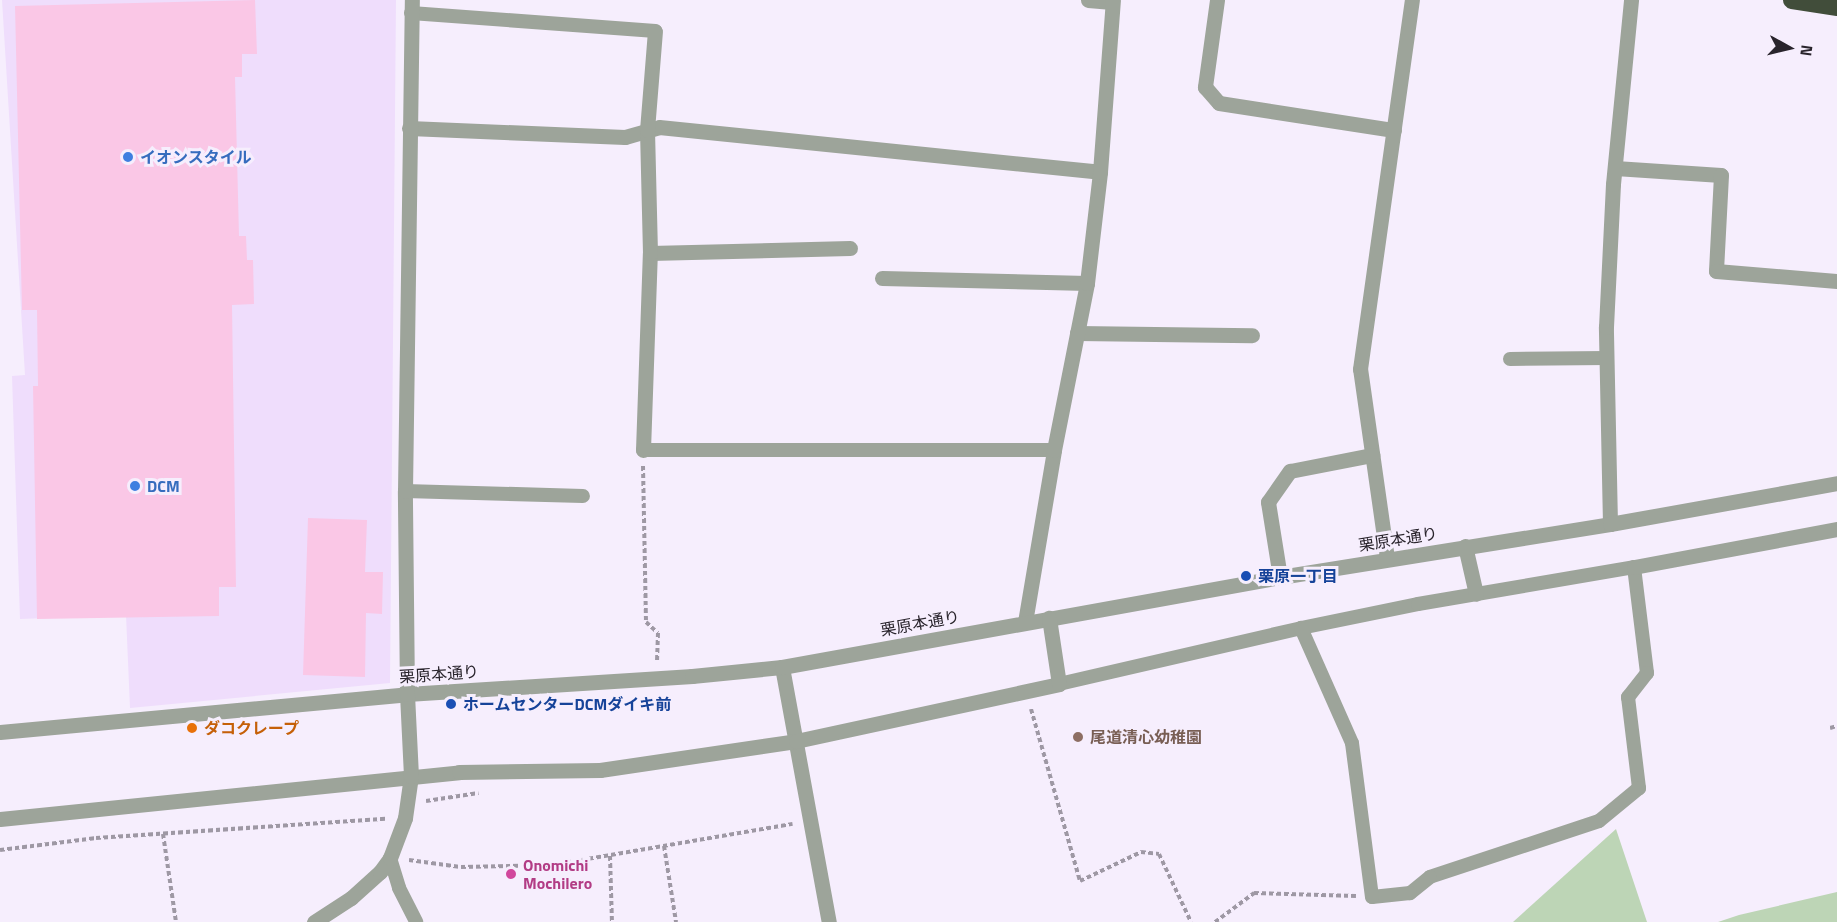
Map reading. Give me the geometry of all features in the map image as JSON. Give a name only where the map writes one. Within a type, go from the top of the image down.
[{"type":"highway","points":[[1792,0],[1837,8]]},
{"type":"street","points":[[1025,622],[1054,450],[1087,283],[1100,172],[1112,1],[1088,0]]},
{"type":"street","points":[[1216,0],[1204,87],[1219,103],[1394,130]]},
{"type":"street","points":[[1387,558],[1360,369],[1412,0]]},
{"type":"street","points":[[1610,524],[1606,327],[1615,168],[1631,0]]},
{"type":"street","points":[[314,922],[351,898],[380,872],[390,858],[405,818],[411,776],[407,694],[405,491],[411,7]]},
{"type":"street","points":[[643,450],[650,253],[647,130],[655,31]]},
{"type":"street","points":[[410,128],[626,137],[659,127],[1100,172]]},
{"type":"street","points":[[1615,168],[1721,175],[1716,271],[1837,281]]},
{"type":"street","points":[[650,253],[850,248]]},
{"type":"street","points":[[882,278],[1087,283]]},
{"type":"street","points":[[1077,333],[1252,334]]},
{"type":"street","points":[[1280,577],[1268,502],[1290,471],[1372,454]]},
{"type":"street","name":"栗原本通り","points":[[0,732],[407,694],[656,678],[782,667],[1387,558],[1610,524],[1837,483]]},
{"type":"street","points":[[1634,567],[1837,529]]},
{"type":"street","points":[[1465,546],[1476,594]]},
{"type":"street","points":[[0,819],[411,776],[518,770],[600,770],[796,741],[1059,684],[1048,618]]},
{"type":"street","points":[[782,667],[829,922]]},
{"type":"lane","points":[[411,7],[655,31]]},
{"type":"lane","points":[[1510,359],[1607,357]]},
{"type":"lane","points":[[643,450],[1054,450]]},
{"type":"lane","points":[[405,491],[583,496]]},
{"type":"lane","points":[[1059,684],[1301,628],[1476,594],[1634,567],[1647,673],[1628,697],[1639,788],[1599,821],[1430,877],[1410,893],[1372,897],[1352,743],[1301,628]]},
{"type":"lane","points":[[390,858],[399,888],[416,922]]},
{"type":"path","points":[[643,450],[645,622],[658,633],[656,678]]},
{"type":"path","points":[[1026,691],[1080,881],[1141,852],[1160,854],[1191,922]]},
{"type":"path","points":[[1830,728],[1837,726]]},
{"type":"path","points":[[0,850],[96,838],[405,818]]},
{"type":"path","points":[[390,858],[461,867],[552,866],[811,821]]},
{"type":"path","points":[[163,834],[176,922]]},
{"type":"path","points":[[664,846],[676,922]]},
{"type":"path","points":[[610,856],[612,922]]},
{"type":"path","points":[[1215,922],[1254,893],[1372,897]]},
{"type":"shaded area","points":[[2,0],[396,0],[390,683],[130,708],[126,615],[20,619],[12,376],[25,375]]},
{"type":"green space","points":[[1616,829],[1647,922],[1513,922]]},
{"type":"green space","points":[[1837,892],[1837,922],[1718,922],[1739,915]]},
{"type":"building","points":[[255,0],[257,54],[242,54],[242,77],[235,77],[239,236],[246,236],[247,260],[253,260],[254,304],[232,305],[236,587],[219,587],[219,616],[37,619],[33,386],[38,386],[37,310],[22,310],[15,6]]},
{"type":"building","points":[[308,518],[367,520],[365,572],[383,572],[382,614],[366,613],[365,677],[303,675]]},
{"type":"place","name":"イオンスタイル","points":[[128,157]]},
{"type":"place","name":"DCM","points":[[135,486]]},
{"type":"place","name":"栗原一丁目","points":[[1246,576]]},
{"type":"place","name":"ホームセンターDCMダイキ前","points":[[451,704]]},
{"type":"place","name":"ダコクレープ","points":[[192,728]]},
{"type":"place","name":"尾道清心幼稚園","points":[[1078,737]]},
{"type":"place","name":"Onomichi Mochilero","points":[[511,874]]}]
